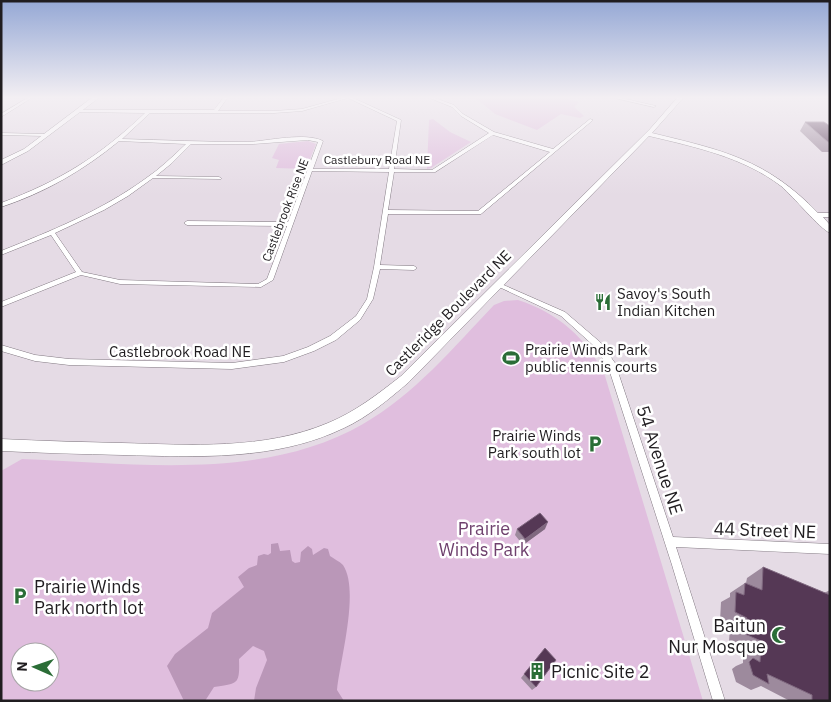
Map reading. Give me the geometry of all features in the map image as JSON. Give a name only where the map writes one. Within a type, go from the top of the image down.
[{"type":"street","points":[[1,163],[26,150],[52,130]]},
{"type":"street","points":[[1,205],[73,174],[91,163],[129,130]]},
{"type":"street","name":"Castlebrook Road NE","points":[[1,348],[35,358],[69,362],[232,366],[284,359],[333,338],[358,318],[370,299],[377,267],[397,130]]},
{"type":"street","points":[[486,130],[553,151]]},
{"type":"street","points":[[385,212],[479,213],[579,130]]},
{"type":"street","name":"Castleridge Boulevard NE","points":[[1,445],[202,452],[258,447],[330,428],[367,408],[405,379],[651,130]]},
{"type":"street","points":[[664,130],[699,146]]},
{"type":"street","points":[[649,132],[686,140]]},
{"type":"street","points":[[649,132],[736,158],[771,176],[787,188],[830,230]]},
{"type":"street","name":"Castlebury Road NE","points":[[312,170],[433,171],[492,133]]},
{"type":"street","points":[[1,134],[45,135]]},
{"type":"street","name":"Castlebrook Rise NE","points":[[80,273],[120,282],[259,286],[270,280],[312,170],[321,141],[314,138],[265,142],[118,140]]},
{"type":"street","points":[[637,144],[668,139]]},
{"type":"street","points":[[1,253],[52,233],[109,205],[154,177],[190,142]]},
{"type":"street","points":[[154,177],[219,178]]},
{"type":"street","points":[[814,215],[830,215]]},
{"type":"street","points":[[187,223],[290,224]]},
{"type":"street","points":[[1,305],[80,273],[52,233]]},
{"type":"street","points":[[377,267],[414,268]]},
{"type":"street","name":"54 Avenue NE","points":[[499,285],[557,310],[592,339],[612,365],[718,701]]},
{"type":"street","name":"44 Street NE","points":[[669,542],[830,549]]},
{"type":"green space","points":[[429,130],[447,130],[471,142],[431,168],[427,169]]},
{"type":"green space","points":[[308,141],[316,144],[306,169],[276,168],[279,160],[272,158],[279,144]]},
{"type":"green space","name":"Prairie Winds Park","points":[[518,300],[546,312],[570,329],[598,362],[605,376],[703,701],[1,701],[1,471],[22,459],[152,465],[197,465],[240,462],[283,454],[324,442],[363,424],[399,399],[433,369],[494,305],[504,301]]},
{"type":"shaded area","points":[[278,543],[280,551],[290,550],[292,561],[295,563],[300,562],[301,552],[308,546],[312,549],[313,555],[324,548],[328,549],[330,556],[343,565],[348,576],[350,591],[348,626],[337,690],[344,701],[254,701],[256,688],[267,660],[264,651],[253,646],[239,659],[239,674],[236,682],[214,687],[205,701],[184,701],[167,666],[175,654],[208,628],[212,613],[244,587],[238,577],[249,568],[257,565],[258,556],[271,553],[271,544]]},
{"type":"building","points":[[814,130],[830,130],[830,142]]},
{"type":"building","points":[[540,513],[548,522],[525,539],[517,529]]},
{"type":"building","name":"Baitun Nur Mosque","points":[[763,567],[830,595],[830,701],[812,701],[812,695],[767,674],[769,684],[753,675],[749,662],[753,658],[760,662],[761,641],[745,634],[747,618],[735,612],[736,592],[744,595],[745,583],[762,590]]},
{"type":"building","name":"Picnic Site 2","points":[[545,648],[556,660],[536,687],[524,674]]},
{"type":"place","name":"Savoy's South Indian Kitchen","points":[[603,302]]},
{"type":"place","name":"Prairie Winds Park public tennis courts","points":[[511,358]]},
{"type":"place","name":"Prairie Winds Park south lot","points":[[595,444]]},
{"type":"place","name":"Prairie Winds Park north lot","points":[[20,596]]},
{"type":"place","name":"Baitun Nur Mosque","points":[[780,635]]},
{"type":"place","name":"Picnic Site 2","points":[[537,671]]}]
